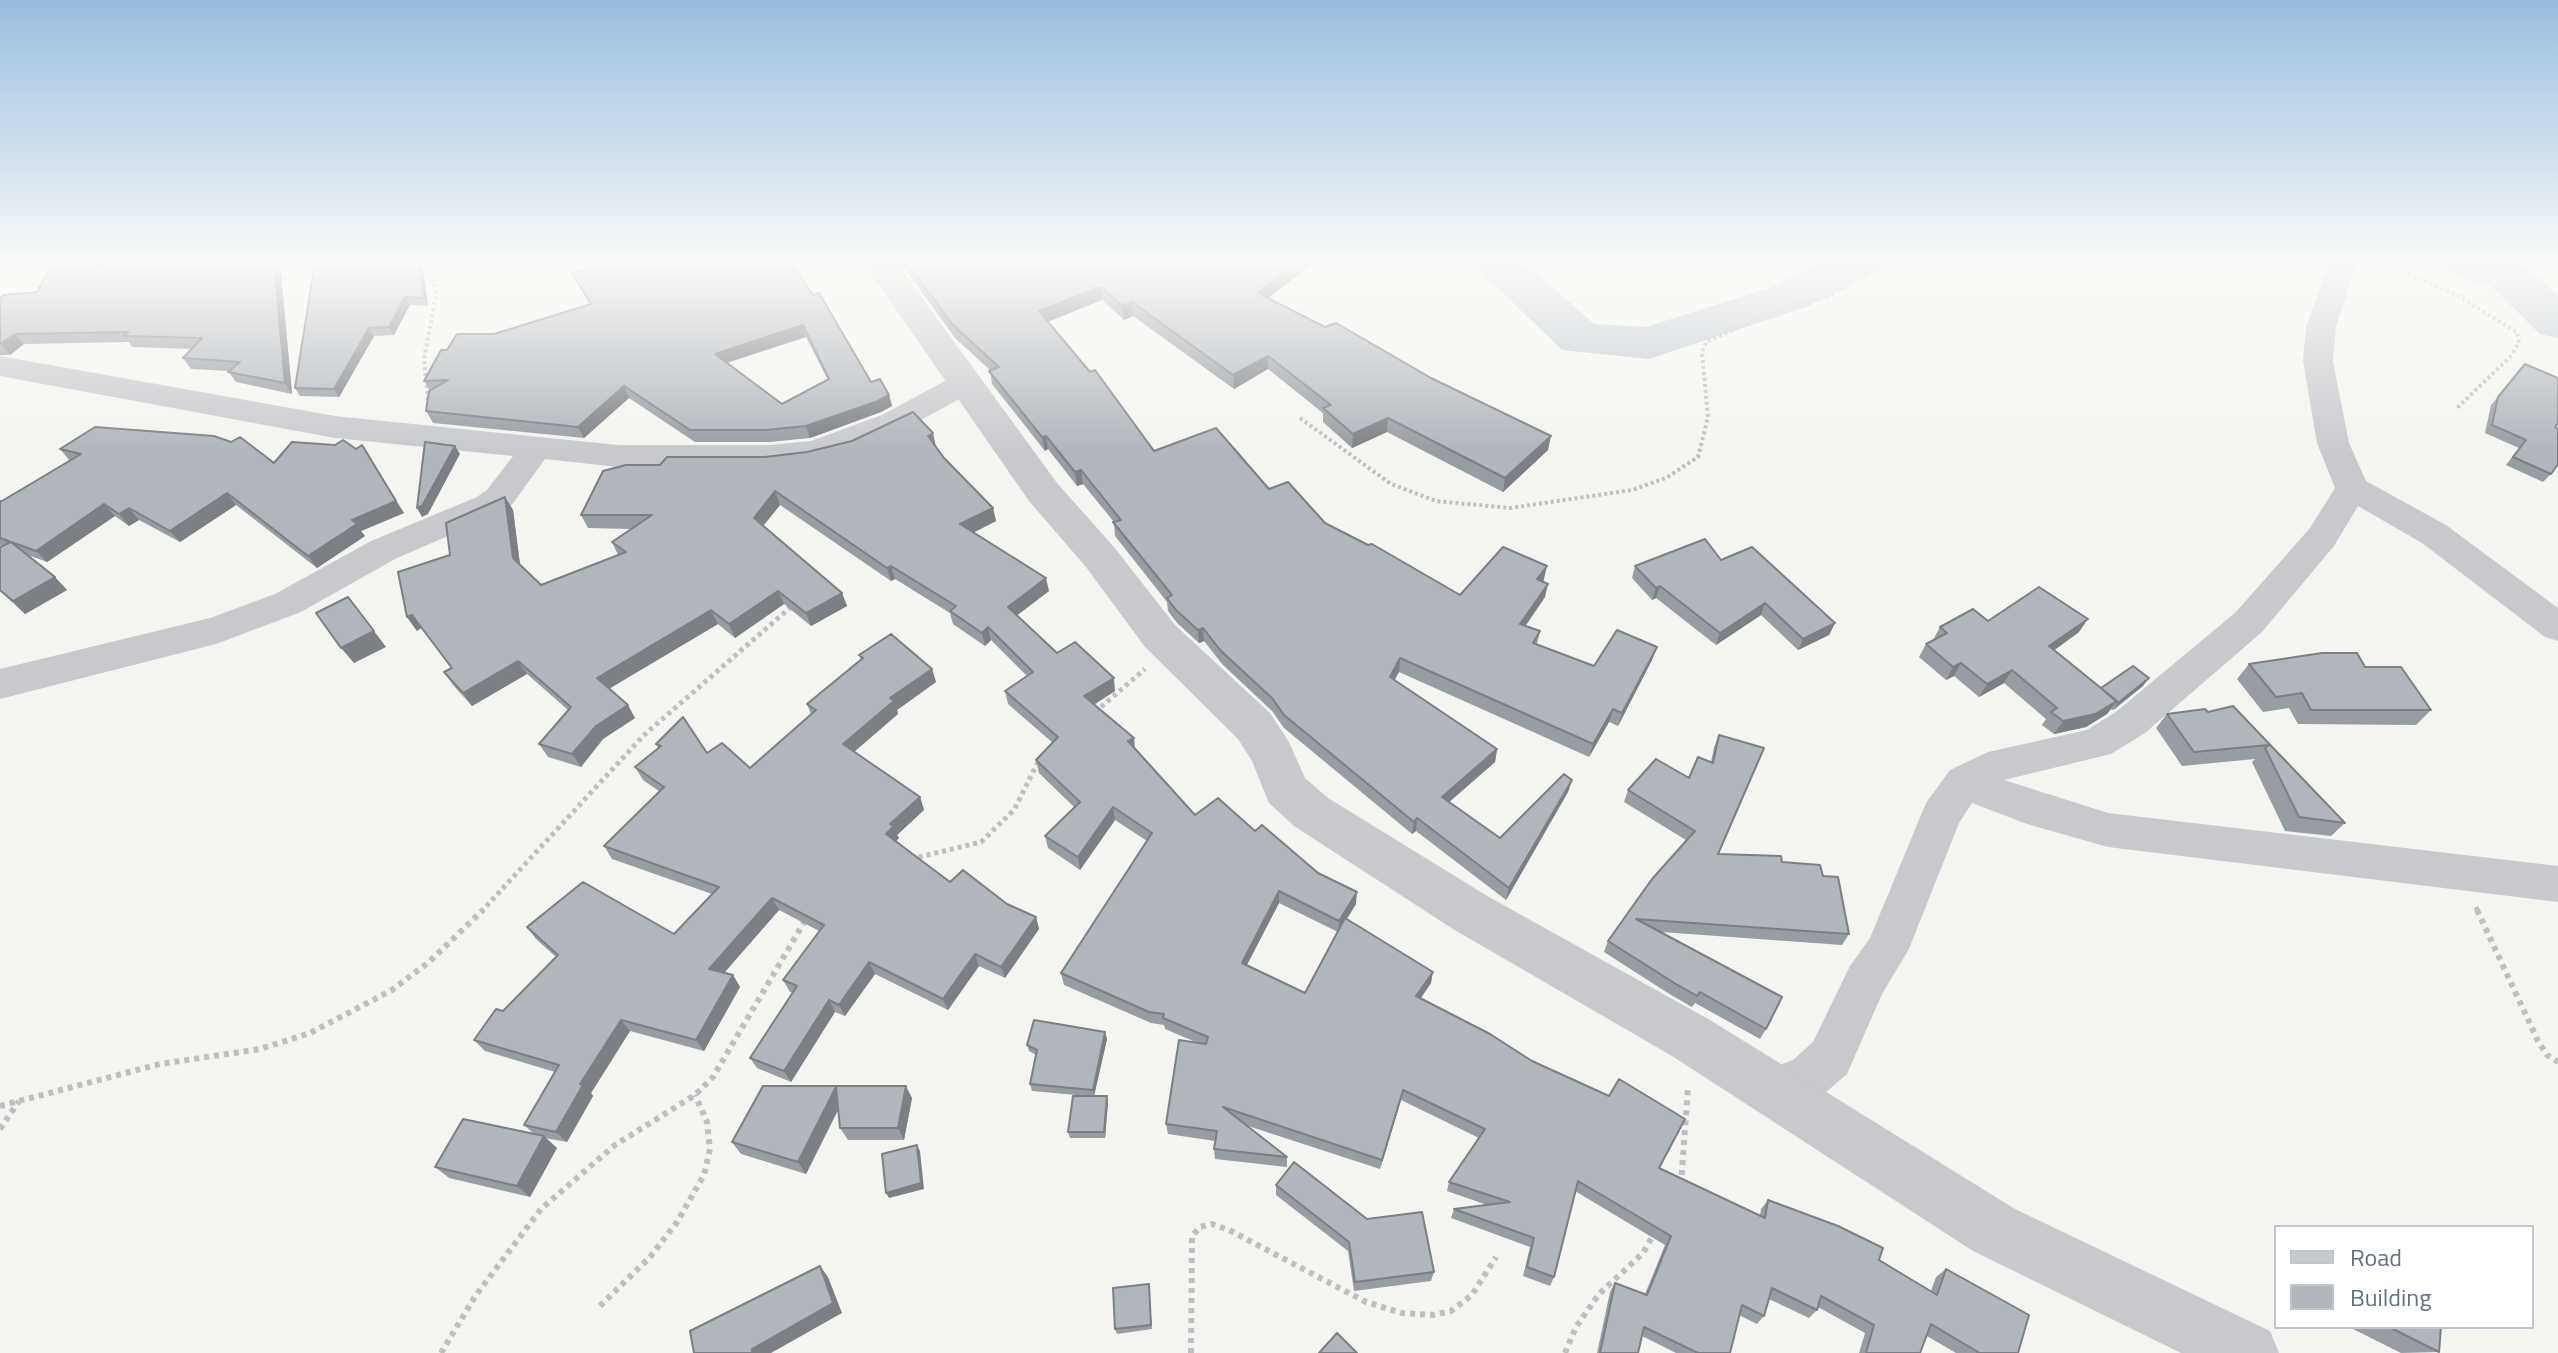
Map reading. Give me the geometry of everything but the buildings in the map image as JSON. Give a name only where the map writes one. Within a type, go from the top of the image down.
[{"type":"street","points":[[925,325],[1043,492],[1100,557],[1160,636],[1254,726],[1273,755],[1286,789],[1311,812],[1471,913],[1691,1038],[1994,1230],[2248,1353]]},
{"type":"street","points":[[2322,325],[2318,361],[2333,443],[2352,488],[2434,534],[2554,619]]},
{"type":"street","points":[[0,366],[292,420],[618,456],[770,456],[811,452],[843,444],[893,422],[967,382]]},
{"type":"street","points":[[0,684],[191,637],[288,603],[383,550],[489,505],[499,498],[536,448]]},
{"type":"street","points":[[1774,1089],[1808,1077],[1830,1058],[1866,980],[1887,949],[1941,815],[1964,782],[1988,768],[2097,743],[2131,722],[2249,622],[2322,537],[2352,488]]},
{"type":"street","points":[[1964,782],[2027,807],[2108,830],[2558,884]]},
{"type":"path","points":[[420,436],[428,410],[424,359],[430,325]]},
{"type":"path","points":[[1300,418],[1391,484],[1436,501],[1510,508],[1632,490],[1666,478],[1698,457],[1708,417],[1702,352],[1706,342],[1744,325]]},
{"type":"path","points":[[2456,409],[2510,357],[2519,343],[2517,332],[2506,325]]},
{"type":"path","points":[[0,1106],[160,1064],[260,1049],[310,1033],[392,990],[429,962],[502,892],[643,736],[723,663],[784,615],[799,597]]},
{"type":"path","points":[[1087,719],[1124,690],[1149,665],[1160,636]]},
{"type":"path","points":[[906,860],[981,842],[1014,810],[1042,756]]},
{"type":"path","points":[[2461,874],[2538,1041],[2547,1055],[2558,1062]]},
{"type":"path","points":[[441,1353],[476,1295],[541,1209],[615,1145],[695,1095],[713,1077],[815,906]]},
{"type":"path","points":[[1674,1198],[1681,1184],[1691,1038]]},
{"type":"path","points":[[600,1306],[650,1257],[685,1209],[704,1175],[710,1149],[709,1136],[695,1095]]},
{"type":"path","points":[[0,1129],[20,1101]]},
{"type":"path","points":[[1191,1353],[1190,1258],[1192,1236],[1200,1227],[1212,1224],[1229,1230],[1366,1302],[1401,1313],[1433,1315],[1451,1311],[1472,1295],[1496,1257]]},
{"type":"path","points":[[1565,1353],[1576,1327],[1599,1294],[1643,1253],[1658,1225]]},
{"type":"waterway","points":[[1565,325],[1580,339],[1649,343],[1703,325]]}]
